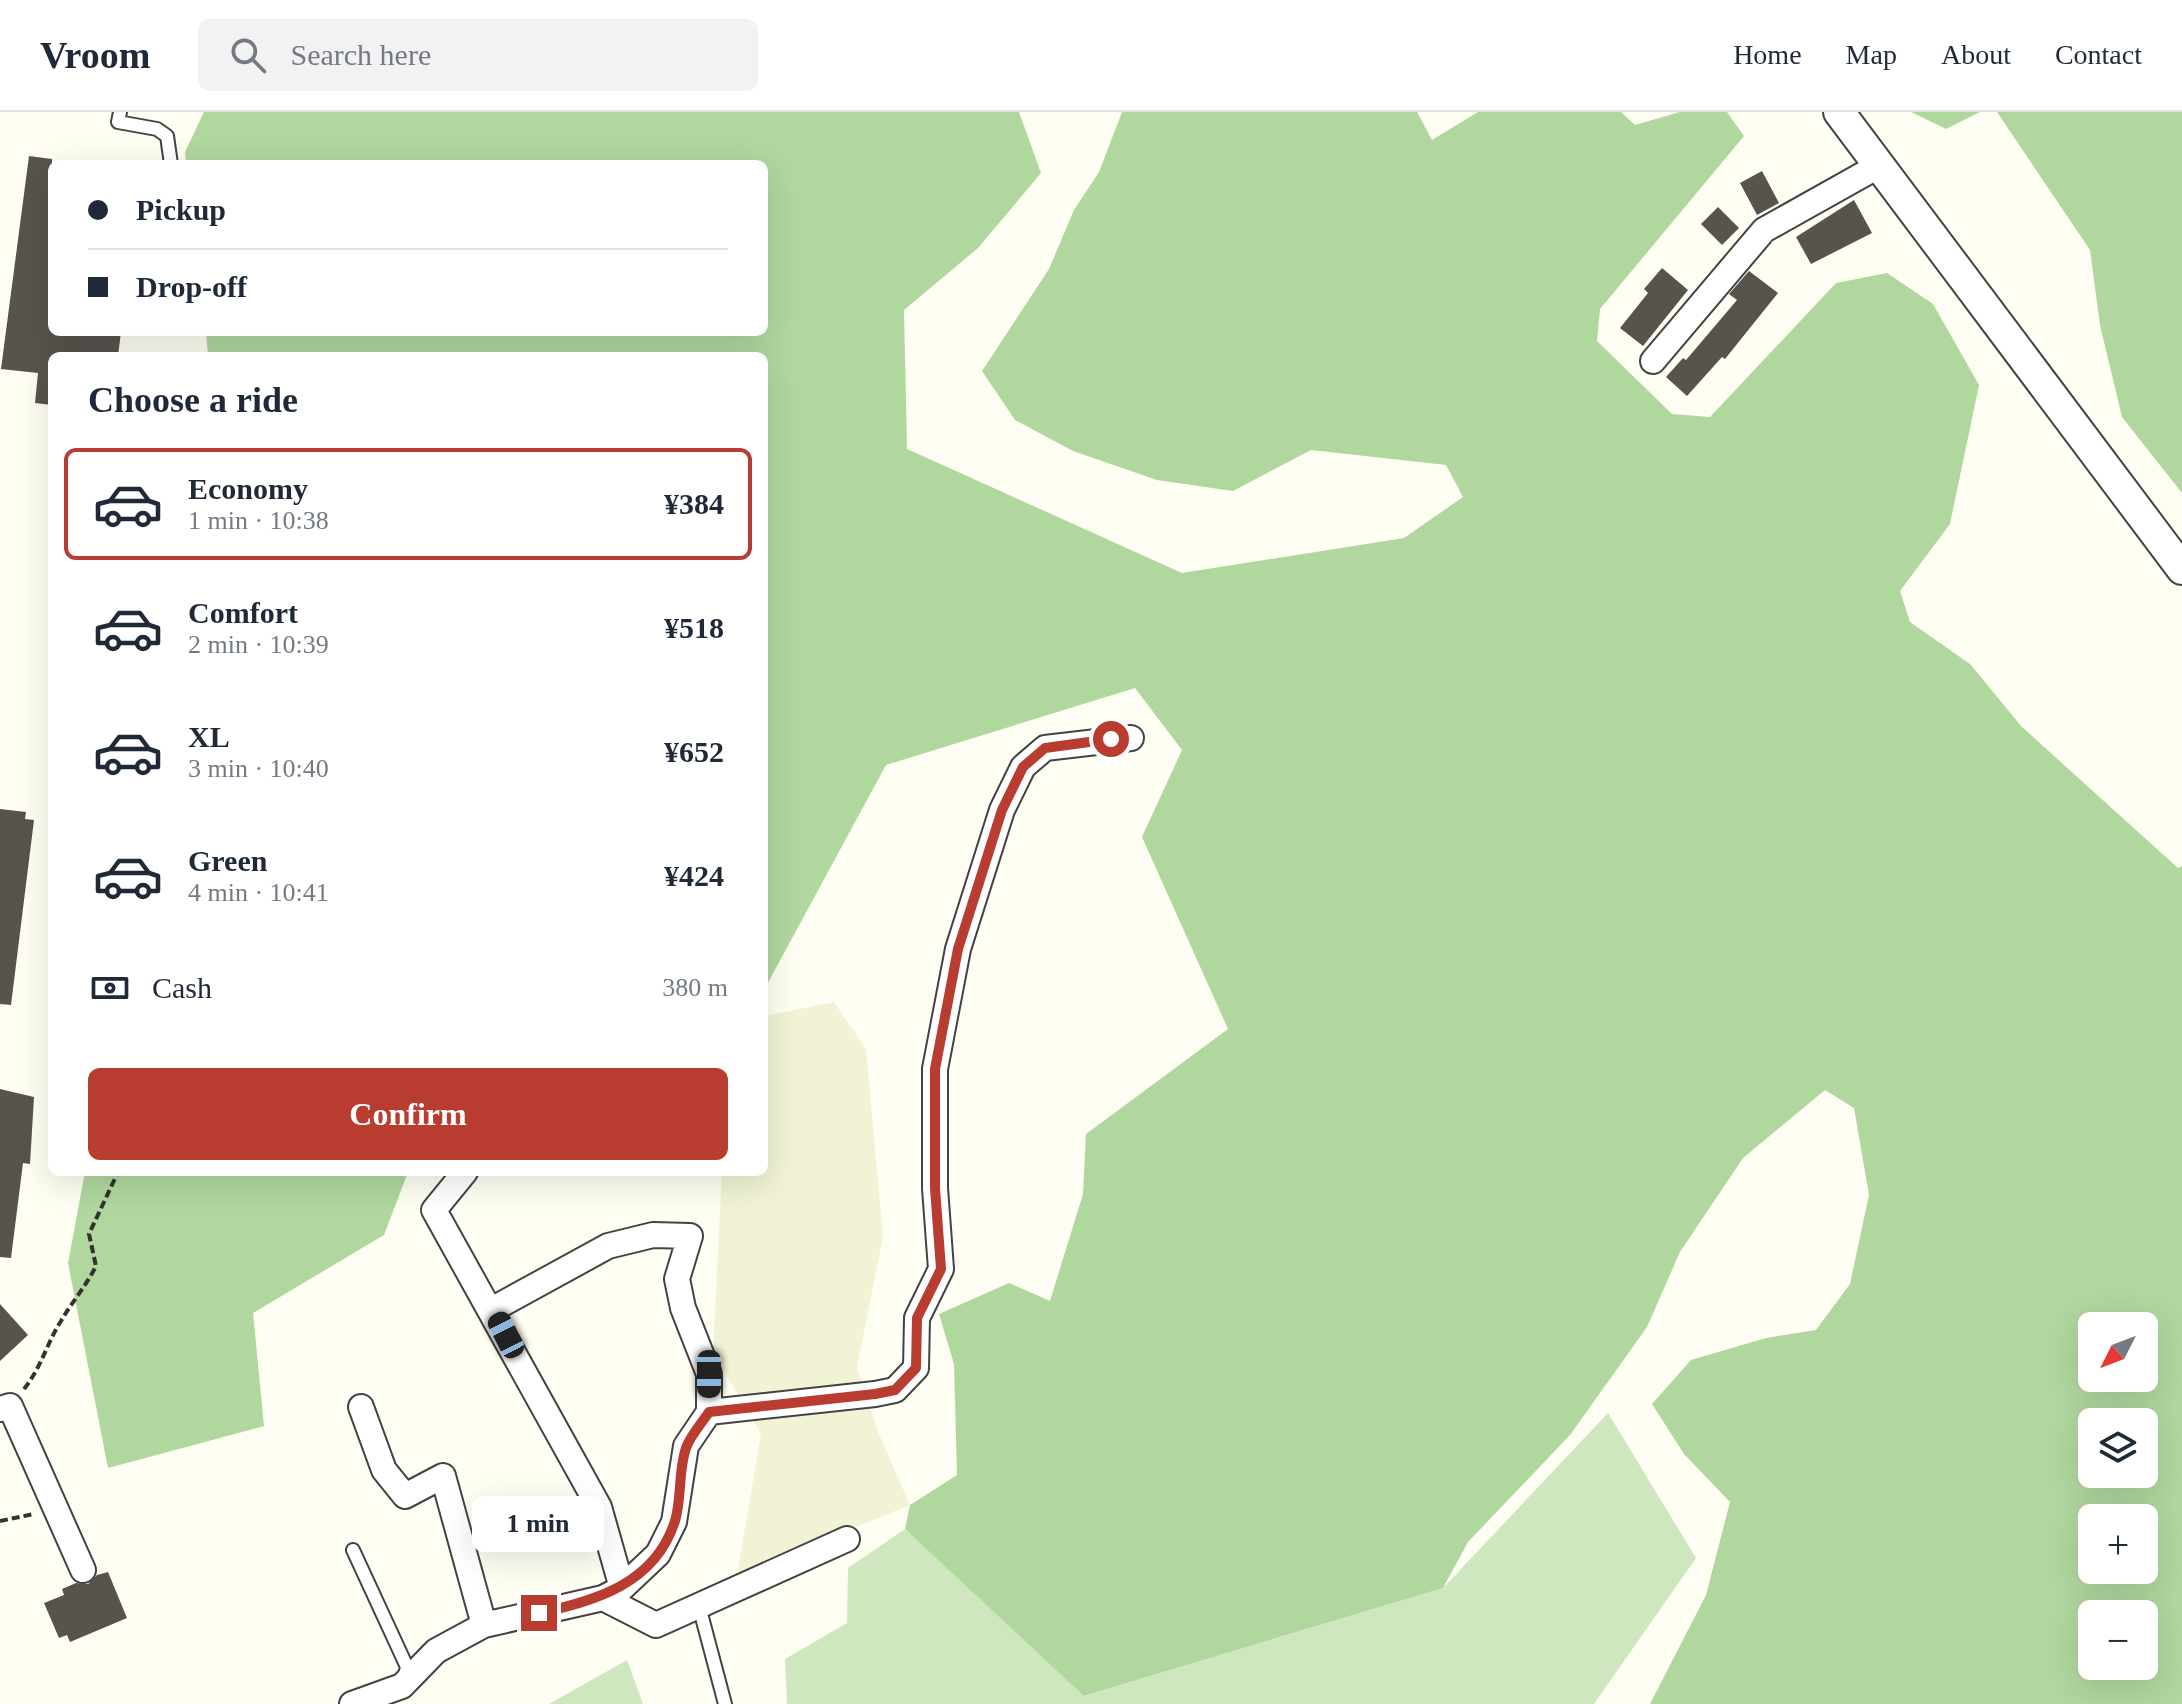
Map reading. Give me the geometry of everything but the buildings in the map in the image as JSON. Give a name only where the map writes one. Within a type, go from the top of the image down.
[{"type":"street","points":[[1839,112],[2182,569]]},
{"type":"street","points":[[1653,361],[1764,230],[1880,165]]},
{"type":"street","points":[[709,1412],[895,1390],[916,1368],[917,1318],[941,1269],[935,1188],[935,1069],[958,949],[1002,810],[1023,767],[1045,748],[1131,738]]},
{"type":"street","points":[[462,1176],[434,1210],[493,1309],[558,1438],[599,1507],[612,1593],[656,1625],[847,1539]]},
{"type":"street","points":[[352,1704],[400,1695],[436,1651],[484,1625],[612,1593],[658,1554],[674,1522],[686,1446],[709,1412],[709,1374],[683,1308],[677,1279],[690,1236],[653,1235],[608,1246],[493,1309]]},
{"type":"street","points":[[5,1407],[83,1570]]},
{"type":"street","points":[[361,1407],[384,1470],[405,1496],[443,1476],[484,1625]]},
{"type":"lane","points":[[120,112],[118,122],[157,129],[167,136],[170,160]]},
{"type":"lane","points":[[353,1550],[407,1667],[400,1695]]},
{"type":"lane","points":[[699,1606],[725,1704]]},
{"type":"path","points":[[5,1407],[35,1375],[61,1321],[96,1266],[89,1234],[116,1176]]},
{"type":"path","points":[[0,1521],[19,1518]]},
{"type":"green space","points":[[204,112],[1019,112],[1041,173],[978,248],[904,310],[907,449],[1182,573],[1404,538],[1463,497],[1446,465],[1311,450],[1233,491],[1157,480],[1073,451],[1015,420],[982,371],[1049,269],[1074,210],[1099,172],[1122,112],[1417,112],[1432,140],[1478,112],[1621,112],[1635,125],[1680,112],[1727,112],[1744,136],[1600,309],[1597,341],[1672,414],[1710,417],[1836,283],[1887,273],[1933,304],[1979,385],[1950,524],[1900,591],[1910,622],[1970,664],[2022,727],[2178,868],[2182,866],[2182,1704],[1650,1704],[1706,1595],[1730,1502],[1684,1454],[1652,1404],[1691,1360],[1766,1338],[1816,1330],[1850,1284],[1869,1195],[1854,1108],[1825,1090],[1743,1158],[1680,1252],[1647,1327],[1570,1435],[1468,1542],[1443,1588],[1084,1696],[905,1529],[910,1505],[957,1475],[954,1364],[939,1314],[1009,1283],[1050,1301],[1083,1194],[1086,1134],[1228,1029],[1142,837],[1182,750],[1135,688],[886,765],[768,983],[768,352],[208,352],[206,336],[768,336],[768,160],[186,160],[185,152]]},
{"type":"green space","points":[[1911,112],[1980,112],[1946,129]]},
{"type":"green space","points":[[1997,112],[2182,112],[2182,493],[2122,417],[2100,325],[2090,250]]},
{"type":"green space","points":[[834,1002],[866,1049],[883,1237],[857,1367],[878,1432],[910,1505],[737,1575],[761,1434],[713,1352],[722,1176],[768,1176],[768,1015]]},
{"type":"green space","points":[[84,1176],[406,1176],[384,1235],[253,1313],[264,1426],[108,1468],[68,1263]]},
{"type":"green space","points":[[1608,1413],[1696,1558],[1594,1704],[787,1704],[785,1659],[847,1623],[848,1568],[905,1529],[1085,1696],[1443,1588]]},
{"type":"green space","points":[[627,1660],[643,1704],[549,1704]]},
{"type":"route","points":[[539,1613],[603,1598],[622,1588],[658,1554],[674,1522],[686,1446],[709,1412],[895,1390],[916,1368],[917,1318],[941,1269],[935,1188],[935,1069],[958,949],[1002,810],[1023,767],[1031,757],[1057,744],[1111,739]]}]
